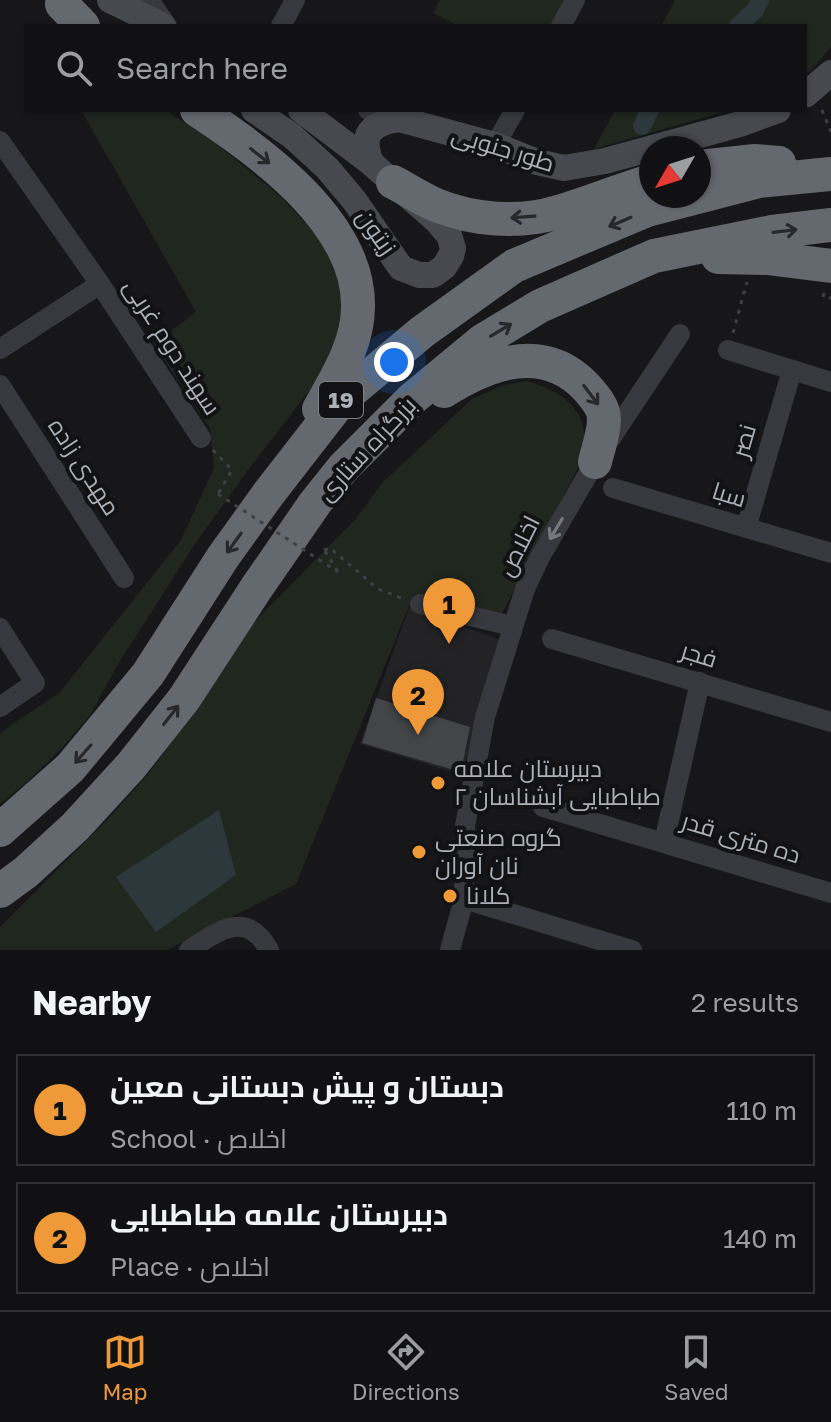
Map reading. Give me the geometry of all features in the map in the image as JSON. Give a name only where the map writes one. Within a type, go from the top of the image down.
[{"type":"highway","points":[[200,112],[277,169],[310,202],[333,230],[357,282],[358,309],[354,338],[344,362],[269,493]]},
{"type":"highway","points":[[711,166],[755,161],[831,171]]},
{"type":"highway","name":"بزرگراه ستاری","points":[[0,830],[70,768],[148,674],[223,557],[342,399],[422,332],[514,266],[647,210],[759,181],[831,171]]},
{"type":"highway","points":[[382,172],[435,204],[493,218],[524,218],[555,213],[639,185]]},
{"type":"highway","name":"بزرگراه ستاری","points":[[0,891],[26,872],[75,827],[131,766],[184,699],[257,587],[343,468],[413,398],[482,341],[540,306],[654,256],[772,232],[831,225]]},
{"type":"highway","points":[[654,256],[767,258],[827,282]]},
{"type":"highway","points":[[376,433],[451,387],[493,366],[528,359],[550,364],[578,378],[596,398],[605,417],[604,475]]},
{"type":"main road","points":[[110,0],[161,24]]},
{"type":"main road","points":[[66,10],[98,24]]},
{"type":"main road","points":[[807,93],[831,73]]},
{"type":"main road","name":"زیتون","points":[[257,112],[292,136],[327,168],[354,200],[401,268],[419,275],[433,275],[444,267],[453,248],[449,235],[382,172],[304,112]]},
{"type":"main road","name":"طور جنوبی","points":[[399,119],[495,145],[537,162],[564,168],[578,167],[740,124],[773,112]]},
{"type":"main road","points":[[382,172],[365,147],[367,135],[385,121],[399,119]]},
{"type":"street","points":[[149,0],[164,24]]},
{"type":"street","points":[[282,24],[295,0]]},
{"type":"street","points":[[562,24],[575,0]]},
{"type":"street","name":"طور جنوبی","points":[[375,112],[399,119]]},
{"type":"street","points":[[495,145],[514,112]]},
{"type":"street","name":"سهند دوم غربی","points":[[0,141],[100,284],[201,438]]},
{"type":"street","points":[[0,349],[100,284]]},
{"type":"street","name":"اخلاص","points":[[450,950],[464,899],[465,826],[485,717],[525,589],[540,557],[604,475],[680,334]]},
{"type":"street","points":[[728,350],[831,382]]},
{"type":"street","name":"نصر","points":[[746,528],[792,370]]},
{"type":"street","name":"مهدی زاده","points":[[0,385],[124,578]]},
{"type":"street","name":"سبا","points":[[604,475],[746,528],[831,553]]},
{"type":"street","points":[[420,604],[512,626]]},
{"type":"street","points":[[0,628],[35,683],[0,707]]},
{"type":"street","name":"فجر","points":[[552,639],[831,722]]},
{"type":"street","points":[[664,842],[700,682]]},
{"type":"street","name":"ده متری قدر","points":[[543,807],[831,893]]},
{"type":"street","points":[[464,899],[632,950]]},
{"type":"street","points":[[189,950],[223,929],[236,926],[251,928],[266,946]]},
{"type":"path","points":[[728,350],[750,272]]},
{"type":"path","points":[[827,282],[831,298]]},
{"type":"path","points":[[201,438],[232,470],[218,494],[338,572],[324,550],[330,548],[378,589],[420,604]]},
{"type":"shaded area","points":[[440,0],[565,0],[552,24],[454,24],[433,13]]},
{"type":"shaded area","points":[[675,0],[831,0],[831,47],[807,75],[807,24],[662,24]]},
{"type":"shaded area","points":[[82,112],[168,112],[212,140],[281,197],[327,246],[342,289],[343,324],[333,360],[195,544],[118,664],[91,714],[60,750],[0,804],[0,733],[60,692],[181,540],[214,468],[210,428],[154,344],[196,312]]},
{"type":"shaded area","points":[[614,112],[723,112],[639,136],[594,149]]},
{"type":"shaded area","points":[[527,381],[558,394],[574,408],[583,427],[585,442],[580,464],[500,617],[414,594],[296,884],[167,950],[0,950],[0,927],[108,819],[148,774],[196,710],[256,620],[355,520],[383,482],[472,399],[503,385]]},
{"type":"shaded area","points":[[409,608],[504,641],[489,679],[462,775],[360,744]]},
{"type":"shaded area","points":[[219,810],[236,875],[156,932],[116,877]]},
{"type":"building","points":[[376,698],[470,727],[461,772],[362,743]]},
{"type":"waterway","points":[[740,24],[755,10],[760,0]]},
{"type":"waterway","points":[[642,126],[649,112]]},
{"type":"place","name":"دبستان و پیش دبستانی معین","points":[[449,644]]},
{"type":"place","name":"دبیرستان علامه طباطبایی","points":[[418,735]]},
{"type":"place","name":"دبیرستان علامه طباطبایی آبشناسان ۲","points":[[438,783]]},
{"type":"place","name":"گروه صنعتی نان آوران","points":[[419,852]]},
{"type":"place","name":"کلانا","points":[[450,896]]}]
